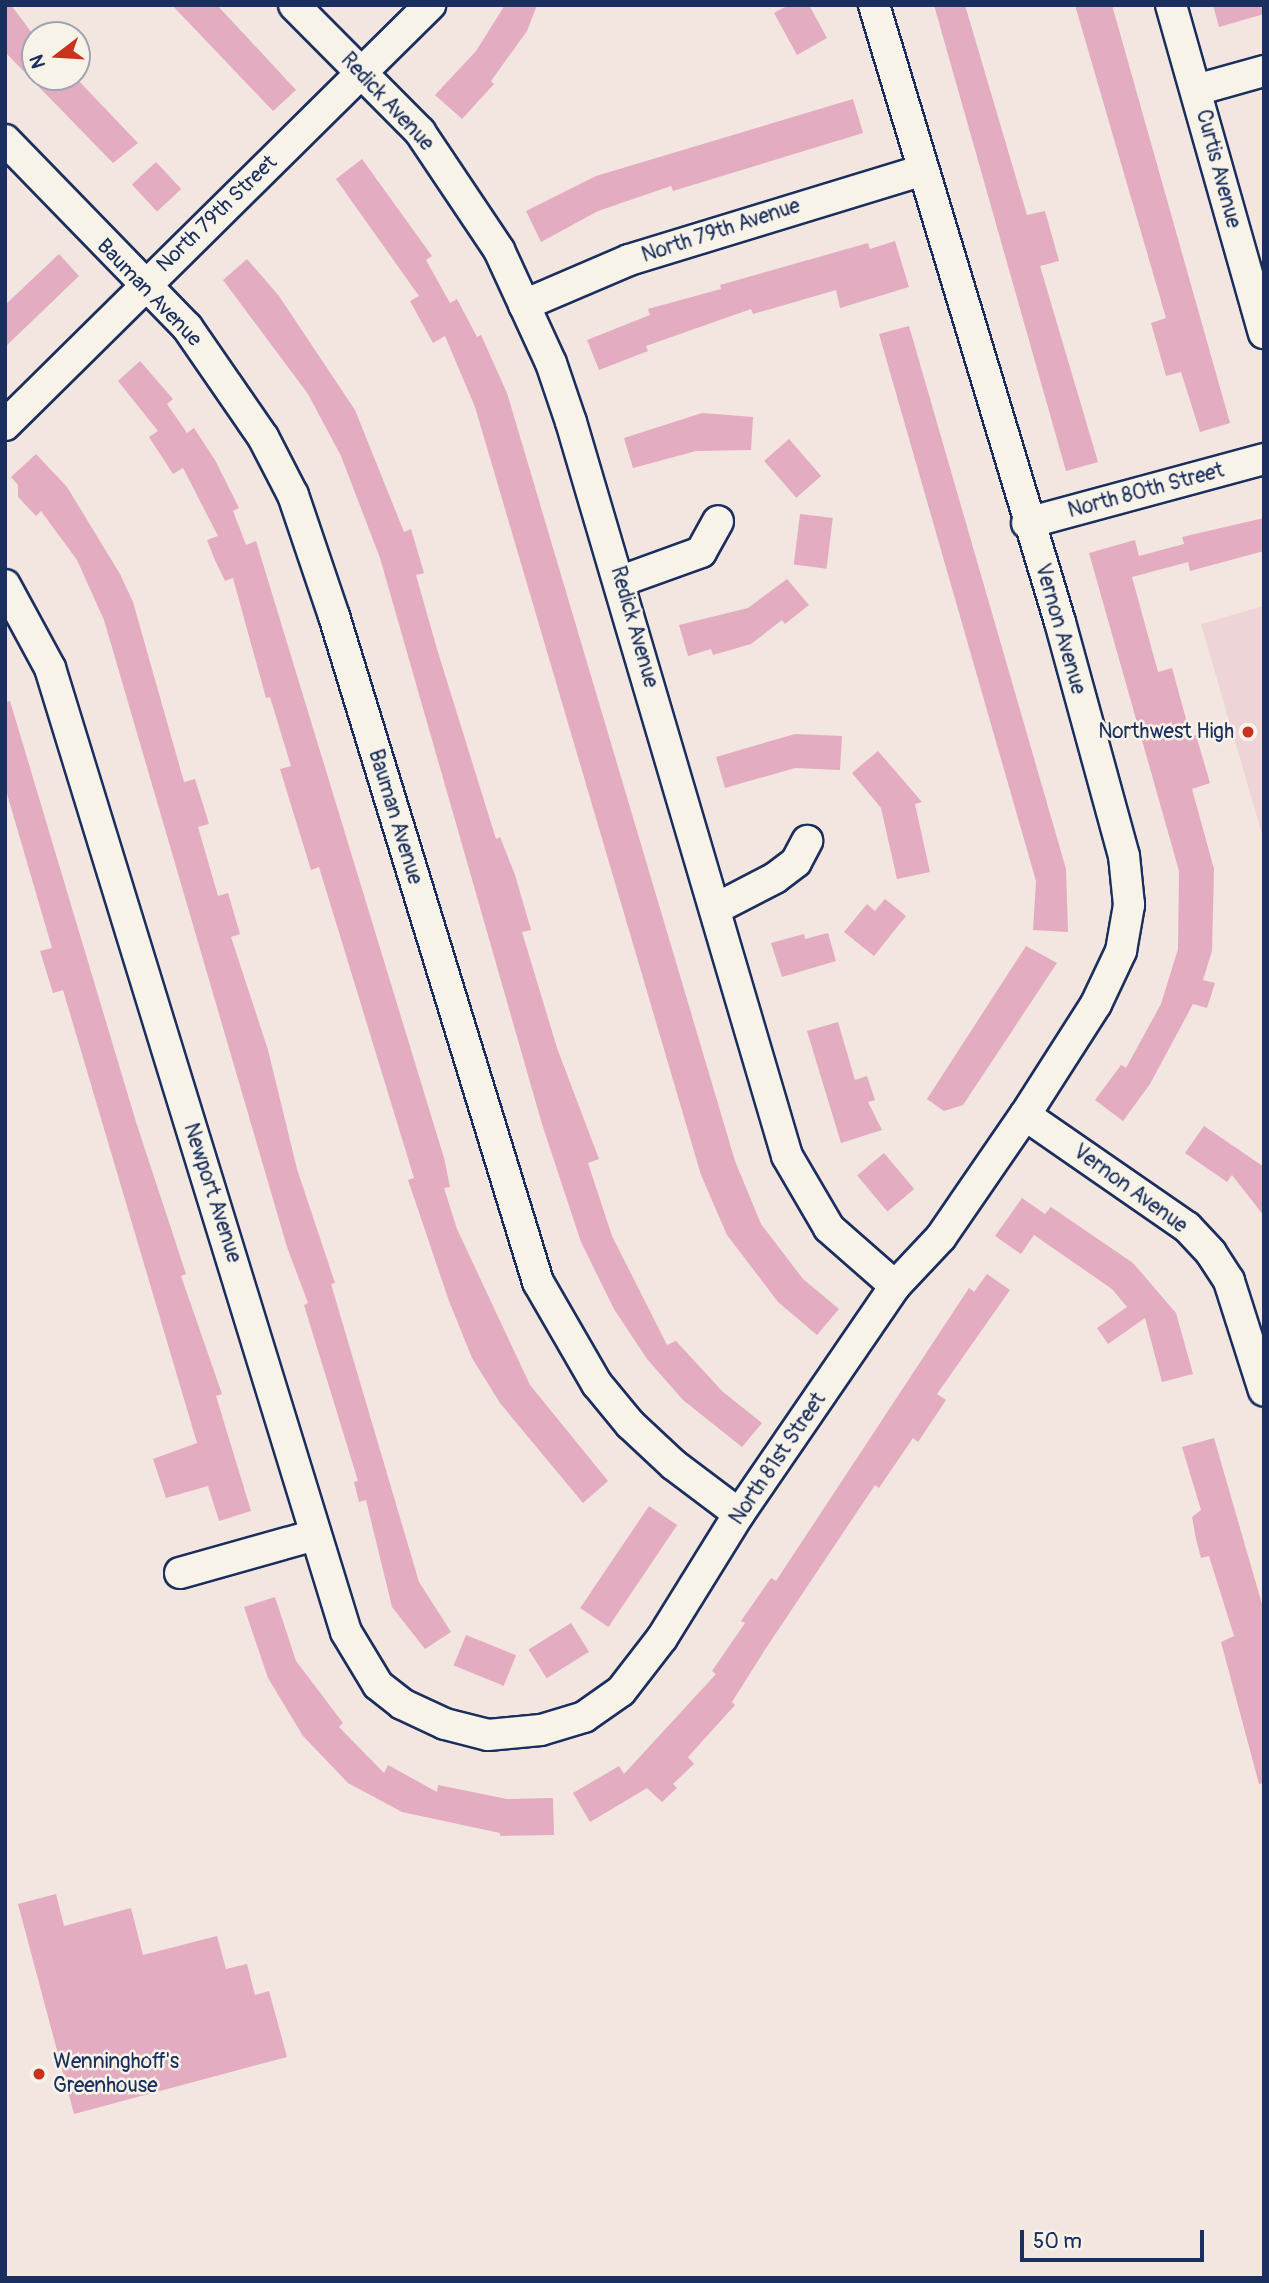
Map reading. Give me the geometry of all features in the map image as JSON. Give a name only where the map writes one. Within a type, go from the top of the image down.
[{"type":"street","name":"Redick Avenue","points":[[294,5],[420,132],[461,189],[499,250],[551,363],[621,581],[787,1156],[829,1228],[895,1286]]},
{"type":"street","name":"North 79th Street","points":[[5,425],[430,5]]},
{"type":"street","name":"Vernon Avenue","points":[[874,5],[1124,856],[1129,905],[1121,951],[1101,994],[1025,1115],[1187,1227],[1211,1254],[1229,1281],[1264,1391]]},
{"type":"street","name":"Curtis Avenue","points":[[1171,5],[1264,333]]},
{"type":"street","points":[[1196,90],[1264,71]]},
{"type":"street","name":"Bauman Avenue","points":[[5,140],[187,327],[236,394],[293,495],[538,1282],[597,1384],[631,1424],[674,1465],[739,1514]]},
{"type":"street","name":"North 79th Avenue","points":[[524,305],[629,260],[923,170]]},
{"type":"street","name":"North 80th Street","points":[[1027,523],[1264,459]]},
{"type":"street","points":[[621,581],[701,552],[718,521]]},
{"type":"street","name":"Newport Avenue","points":[[5,585],[50,668],[248,1302],[315,1535],[346,1632],[378,1685],[402,1704],[445,1724],[488,1735]]},
{"type":"street","points":[[717,908],[796,862],[807,841]]},
{"type":"street","name":"North 81st Street","points":[[488,1735],[541,1730],[584,1717],[621,1691],[669,1628],[739,1514],[895,1286],[941,1237],[1025,1115]]},
{"type":"street","points":[[180,1573],[315,1535]]},
{"type":"shaded area","name":"Northwest High","points":[[1264,606],[1264,841],[1201,624]]},
{"type":"building","points":[[5,5],[11,5],[23,21],[21,68],[5,52]]},
{"type":"building","points":[[172,5],[217,5],[296,90],[273,111]]},
{"type":"building","points":[[505,5],[537,5],[527,31],[491,81],[494,84],[462,119],[435,95],[476,51]]},
{"type":"building","points":[[789,5],[809,5],[827,38],[797,55],[774,13]]},
{"type":"building","points":[[934,5],[965,5],[1027,215],[1045,211],[1059,261],[1040,266],[1098,462],[1066,471]]},
{"type":"building","points":[[1075,5],[1112,5],[1230,423],[1200,432],[1181,372],[1166,376],[1151,323],[1166,318]]},
{"type":"building","points":[[1213,5],[1264,5],[1264,14],[1219,27]]},
{"type":"building","points":[[43,91],[88,91],[138,143],[113,163]]},
{"type":"building","points":[[853,99],[863,133],[673,191],[671,186],[598,211],[541,242],[526,211],[596,176]]},
{"type":"building","points":[[362,159],[432,256],[426,260],[450,303],[457,299],[477,337],[481,335],[507,393],[735,1161],[761,1224],[803,1279],[839,1309],[817,1335],[778,1302],[727,1235],[701,1175],[475,407],[445,336],[433,343],[410,301],[419,296],[336,179]]},
{"type":"building","points":[[156,162],[181,189],[157,212],[132,185]]},
{"type":"building","points":[[895,241],[909,287],[840,308],[836,290],[753,314],[751,309],[646,346],[648,351],[599,370],[587,340],[650,315],[648,309],[721,289],[720,285],[868,243],[870,249]]},
{"type":"building","points":[[59,254],[79,276],[5,347],[5,305]]},
{"type":"building","points":[[247,259],[279,296],[355,410],[404,532],[411,529],[424,573],[416,575],[437,649],[496,839],[500,837],[515,875],[531,930],[522,932],[557,1048],[599,1159],[588,1163],[612,1236],[667,1345],[676,1341],[723,1392],[762,1423],[742,1447],[683,1400],[647,1359],[614,1309],[581,1242],[542,1124],[380,558],[341,456],[308,394],[223,280]]},
{"type":"building","points":[[909,326],[1066,869],[1068,932],[1033,930],[1036,881],[879,334]]},
{"type":"building","points":[[140,361],[173,399],[167,404],[187,433],[194,428],[215,460],[239,508],[233,511],[246,545],[256,541],[444,1158],[450,1187],[444,1188],[457,1229],[530,1385],[608,1481],[583,1503],[500,1403],[472,1358],[449,1301],[408,1180],[414,1178],[319,867],[311,870],[280,769],[291,766],[270,697],[266,698],[233,578],[225,581],[207,540],[218,536],[183,468],[173,474],[149,437],[158,431],[118,381]]},
{"type":"building","points":[[702,413],[753,417],[751,450],[696,451],[633,468],[624,438]]},
{"type":"building","points":[[789,439],[821,476],[796,498],[764,461]]},
{"type":"building","points":[[36,454],[67,487],[120,574],[133,602],[184,782],[195,779],[209,824],[198,827],[218,896],[228,893],[240,934],[231,937],[268,1050],[297,1169],[335,1283],[331,1284],[419,1582],[451,1632],[425,1649],[392,1607],[366,1500],[359,1502],[354,1482],[358,1481],[304,1305],[308,1303],[287,1247],[104,620],[77,560],[41,511],[36,516],[18,497],[18,485],[11,477]]},
{"type":"building","points":[[800,514],[833,518],[827,569],[794,565]]},
{"type":"building","points":[[1264,518],[1264,551],[1190,571],[1188,562],[1132,577],[1158,672],[1172,668],[1191,737],[1196,735],[1210,783],[1192,789],[1214,869],[1212,951],[1203,980],[1215,983],[1207,1008],[1193,1004],[1150,1084],[1123,1121],[1095,1100],[1121,1065],[1126,1068],[1161,1004],[1178,949],[1179,871],[1089,553],[1135,540],[1139,556],[1184,544],[1182,537]]},
{"type":"building","points":[[787,579],[809,605],[785,624],[782,620],[751,644],[713,655],[711,649],[688,656],[679,625],[748,608]]},
{"type":"building","points":[[10,701],[136,1122],[186,1274],[181,1276],[222,1394],[216,1396],[251,1511],[219,1521],[208,1486],[166,1498],[153,1459],[197,1443],[63,990],[53,993],[40,951],[52,948],[5,787],[5,702]]},
{"type":"building","points":[[795,734],[842,736],[840,770],[795,768],[725,788],[716,757]]},
{"type":"building","points":[[878,751],[922,802],[915,804],[930,872],[897,879],[881,808],[852,773]]},
{"type":"building","points":[[885,899],[906,916],[874,956],[844,932],[867,904],[875,911]]},
{"type":"building","points":[[828,933],[836,961],[782,977],[771,943],[804,934],[805,939]]},
{"type":"building","points":[[1026,946],[1057,963],[963,1105],[944,1111],[927,1099]]},
{"type":"building","points":[[838,1022],[855,1080],[867,1076],[875,1100],[868,1102],[882,1130],[841,1143],[807,1031]]},
{"type":"building","points":[[1204,1126],[1264,1167],[1264,1216],[1232,1175],[1227,1182],[1185,1153]]},
{"type":"building","points":[[884,1153],[914,1189],[887,1212],[857,1175]]},
{"type":"building","points":[[1022,1198],[1045,1214],[1051,1207],[1133,1263],[1176,1313],[1193,1374],[1162,1382],[1145,1318],[1108,1344],[1097,1328],[1127,1307],[1112,1289],[1034,1235],[1021,1254],[995,1236]]},
{"type":"building","points":[[987,1274],[1010,1290],[937,1394],[946,1400],[918,1442],[913,1438],[879,1488],[875,1485],[766,1648],[732,1702],[735,1705],[688,1757],[694,1764],[673,1784],[677,1788],[662,1802],[647,1788],[590,1822],[573,1793],[619,1766],[624,1774],[716,1674],[712,1671],[745,1623],[741,1621],[771,1578],[776,1581],[969,1288],[974,1292]]},
{"type":"building","points":[[1214,1438],[1264,1611],[1264,1783],[1259,1784],[1221,1642],[1234,1636],[1209,1556],[1201,1558],[1192,1517],[1201,1510],[1182,1447]]},
{"type":"building","points":[[649,1506],[677,1525],[608,1627],[580,1608]]},
{"type":"building","points":[[275,1597],[296,1661],[343,1723],[339,1727],[384,1773],[388,1765],[437,1792],[438,1785],[507,1799],[553,1798],[554,1835],[500,1836],[500,1833],[402,1812],[348,1783],[303,1736],[268,1678],[244,1607]]},
{"type":"building","points":[[571,1623],[589,1652],[547,1678],[529,1649]]},
{"type":"building","points":[[466,1635],[516,1655],[504,1686],[454,1666]]},
{"type":"building","points":[[56,1894],[64,1926],[131,1908],[143,1955],[217,1936],[226,1969],[247,1964],[255,1995],[269,1991],[287,2057],[74,2114],[18,1904]]},
{"type":"place","name":"Northwest High","points":[[1248,732]]},
{"type":"place","name":"Wenninghoff's Greenhouse","points":[[39,2074]]}]
